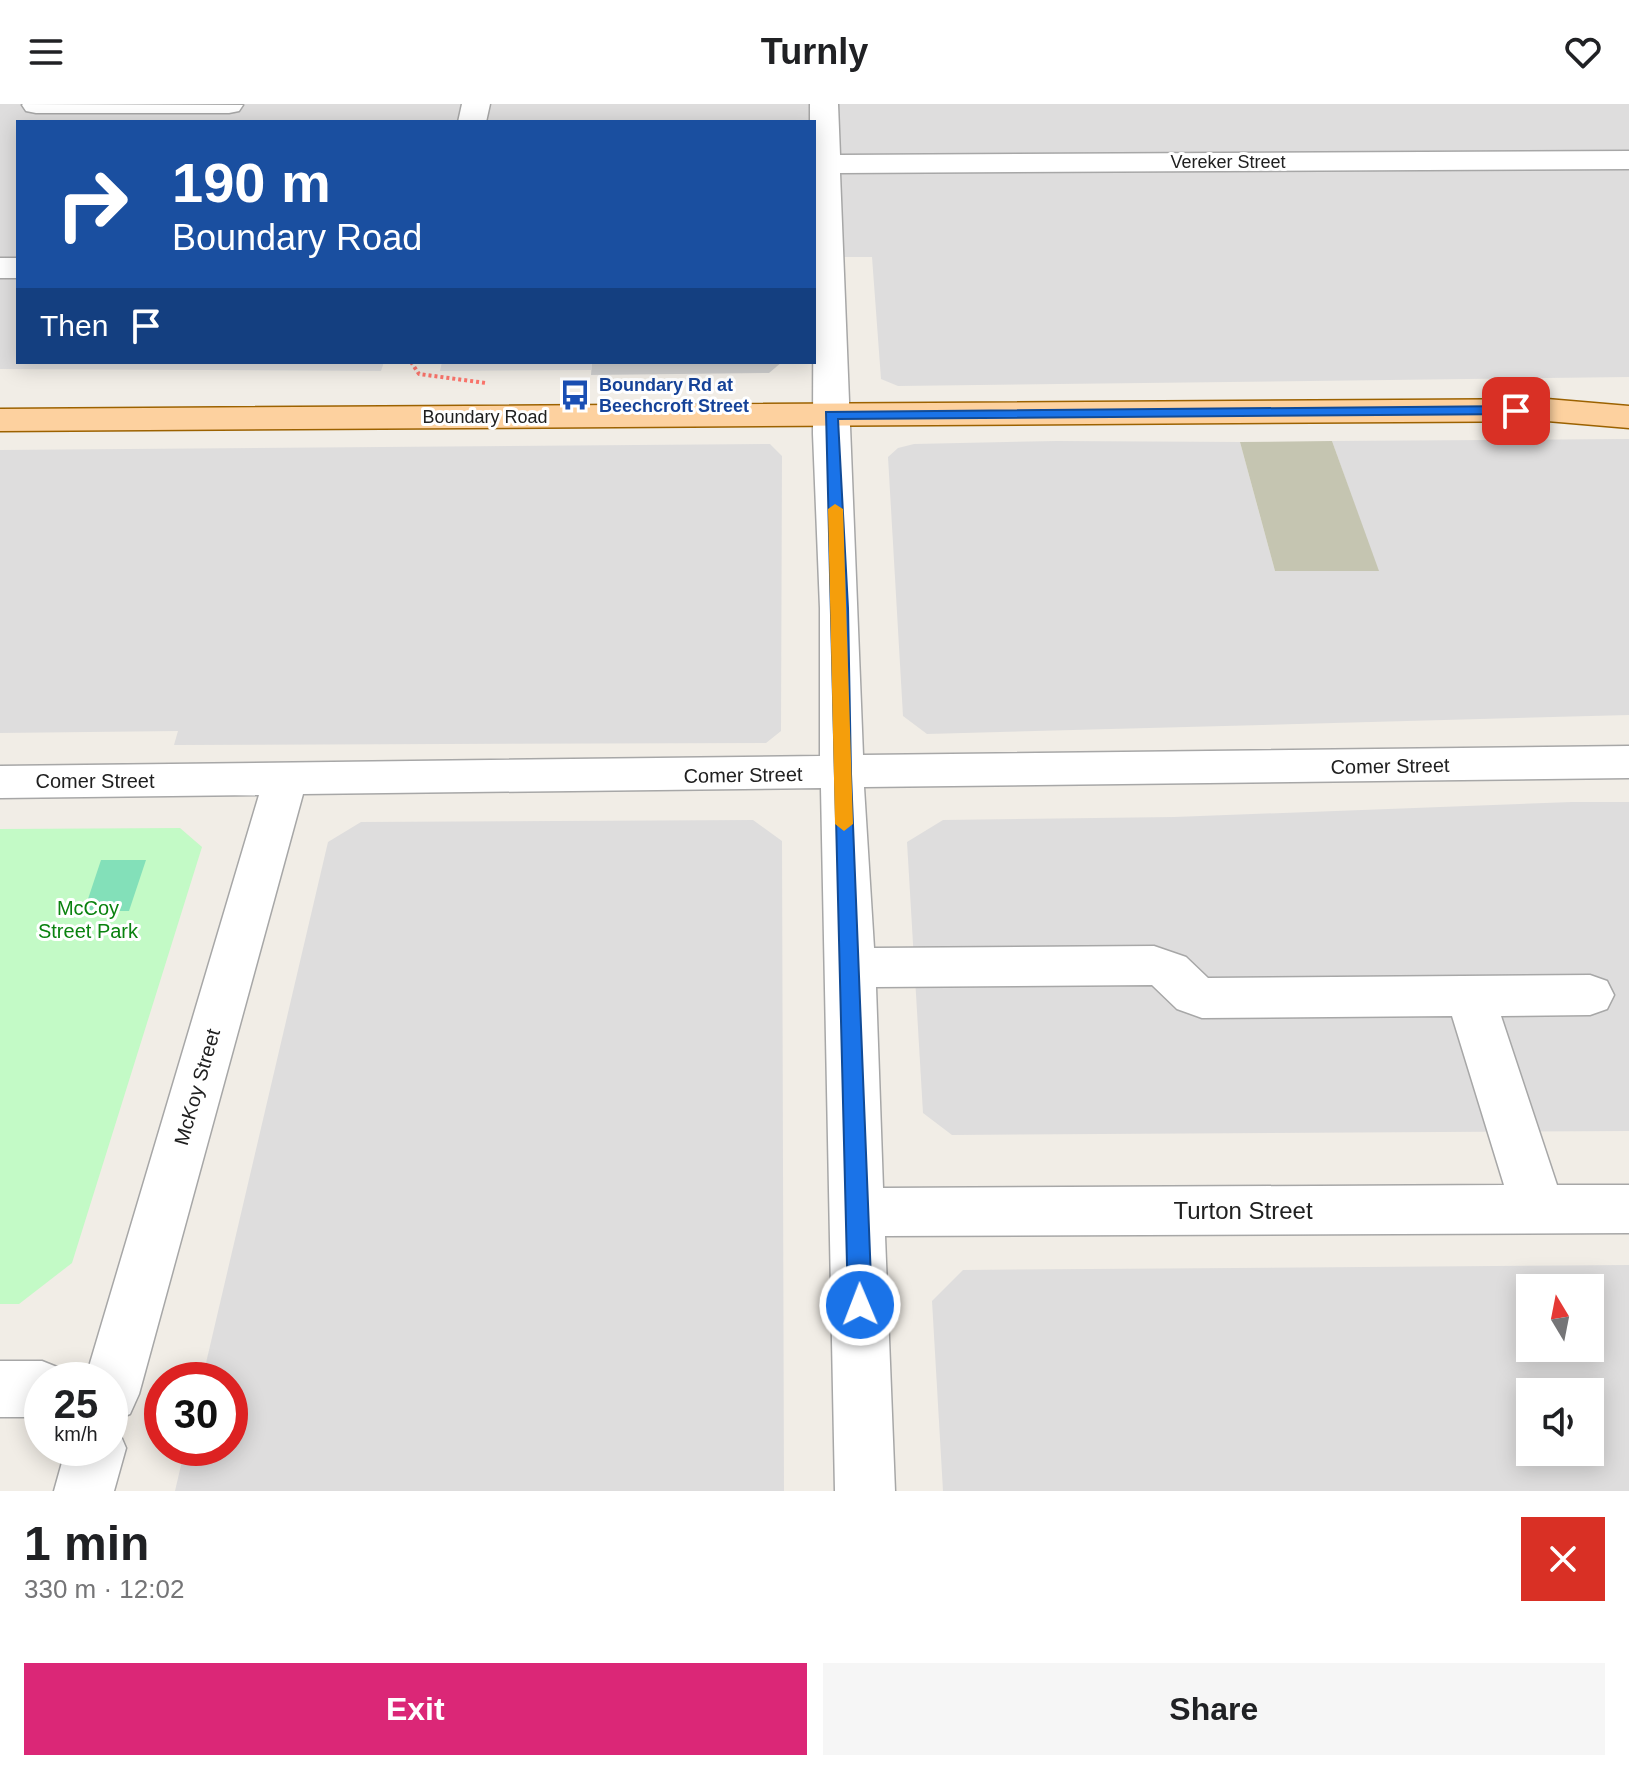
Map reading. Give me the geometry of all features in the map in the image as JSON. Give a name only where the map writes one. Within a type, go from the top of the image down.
[{"type":"main road","points":[[1547,410],[1629,401]]},
{"type":"main road","name":"Boundary Road","points":[[0,420],[1547,410]]},
{"type":"main road","points":[[1547,410],[1629,417]]},
{"type":"street","points":[[824,104],[865,1491]]},
{"type":"street","points":[[36,105],[229,105]]},
{"type":"street","name":"Vereker Street","points":[[827,164],[1629,160]]},
{"type":"street","name":"Comer Street","points":[[0,782],[1629,762]]},
{"type":"street","name":"McKoy Street","points":[[118,1362],[285,780]]},
{"type":"street","points":[[851,968],[1154,965],[1175,972],[1187,989],[1202,998],[1590,995]]},
{"type":"street","points":[[1470,996],[1538,1210]]},
{"type":"street","name":"Turton Street","points":[[858,1212],[1629,1209]]},
{"type":"street","points":[[0,1389],[24,1389]]},
{"type":"street","points":[[84,1491],[91,1466]]},
{"type":"shaded area","points":[[0,104],[1629,104],[1629,377],[898,386],[881,379],[872,257],[816,257],[816,120],[16,120],[16,364],[383,364],[381,371],[0,369]]},
{"type":"shaded area","points":[[442,364],[592,364],[591,370],[440,371]]},
{"type":"shaded area","points":[[592,364],[780,364],[769,373],[591,375]]},
{"type":"shaded area","points":[[1629,439],[1629,715],[927,734],[903,716],[888,457],[898,448],[914,444],[1057,441],[1240,442],[1275,571],[1378,571],[1332,441]]},
{"type":"shaded area","points":[[1332,441],[1379,571],[1275,571],[1240,442]]},
{"type":"shaded area","points":[[770,444],[782,456],[781,731],[766,743],[174,745],[178,731],[0,733],[0,450]]},
{"type":"shaded area","points":[[1629,802],[1629,1131],[952,1135],[923,1113],[907,842],[943,820],[1174,817]]},
{"type":"shaded area","points":[[753,820],[782,841],[784,1491],[175,1491],[181,1466],[248,1466],[248,1362],[206,1362],[328,842],[361,822]]},
{"type":"shaded area","points":[[1629,1265],[1629,1491],[943,1491],[932,1301],[963,1270]]},
{"type":"green space","name":"McCoy Street Park","points":[[180,828],[202,847],[72,1263],[19,1304],[0,1304],[0,829]]},
{"type":"green space","points":[[101,860],[146,860],[129,911],[84,911]]},
{"type":"slow traffic","points":[[835,509],[844,824]]},
{"type":"place","name":"Boundary Rd at Beechcroft Street","points":[[575,395]]},
{"type":"route","points":[[860,1305],[851,968],[842,774],[840,608],[831,415],[1516,411]]}]
